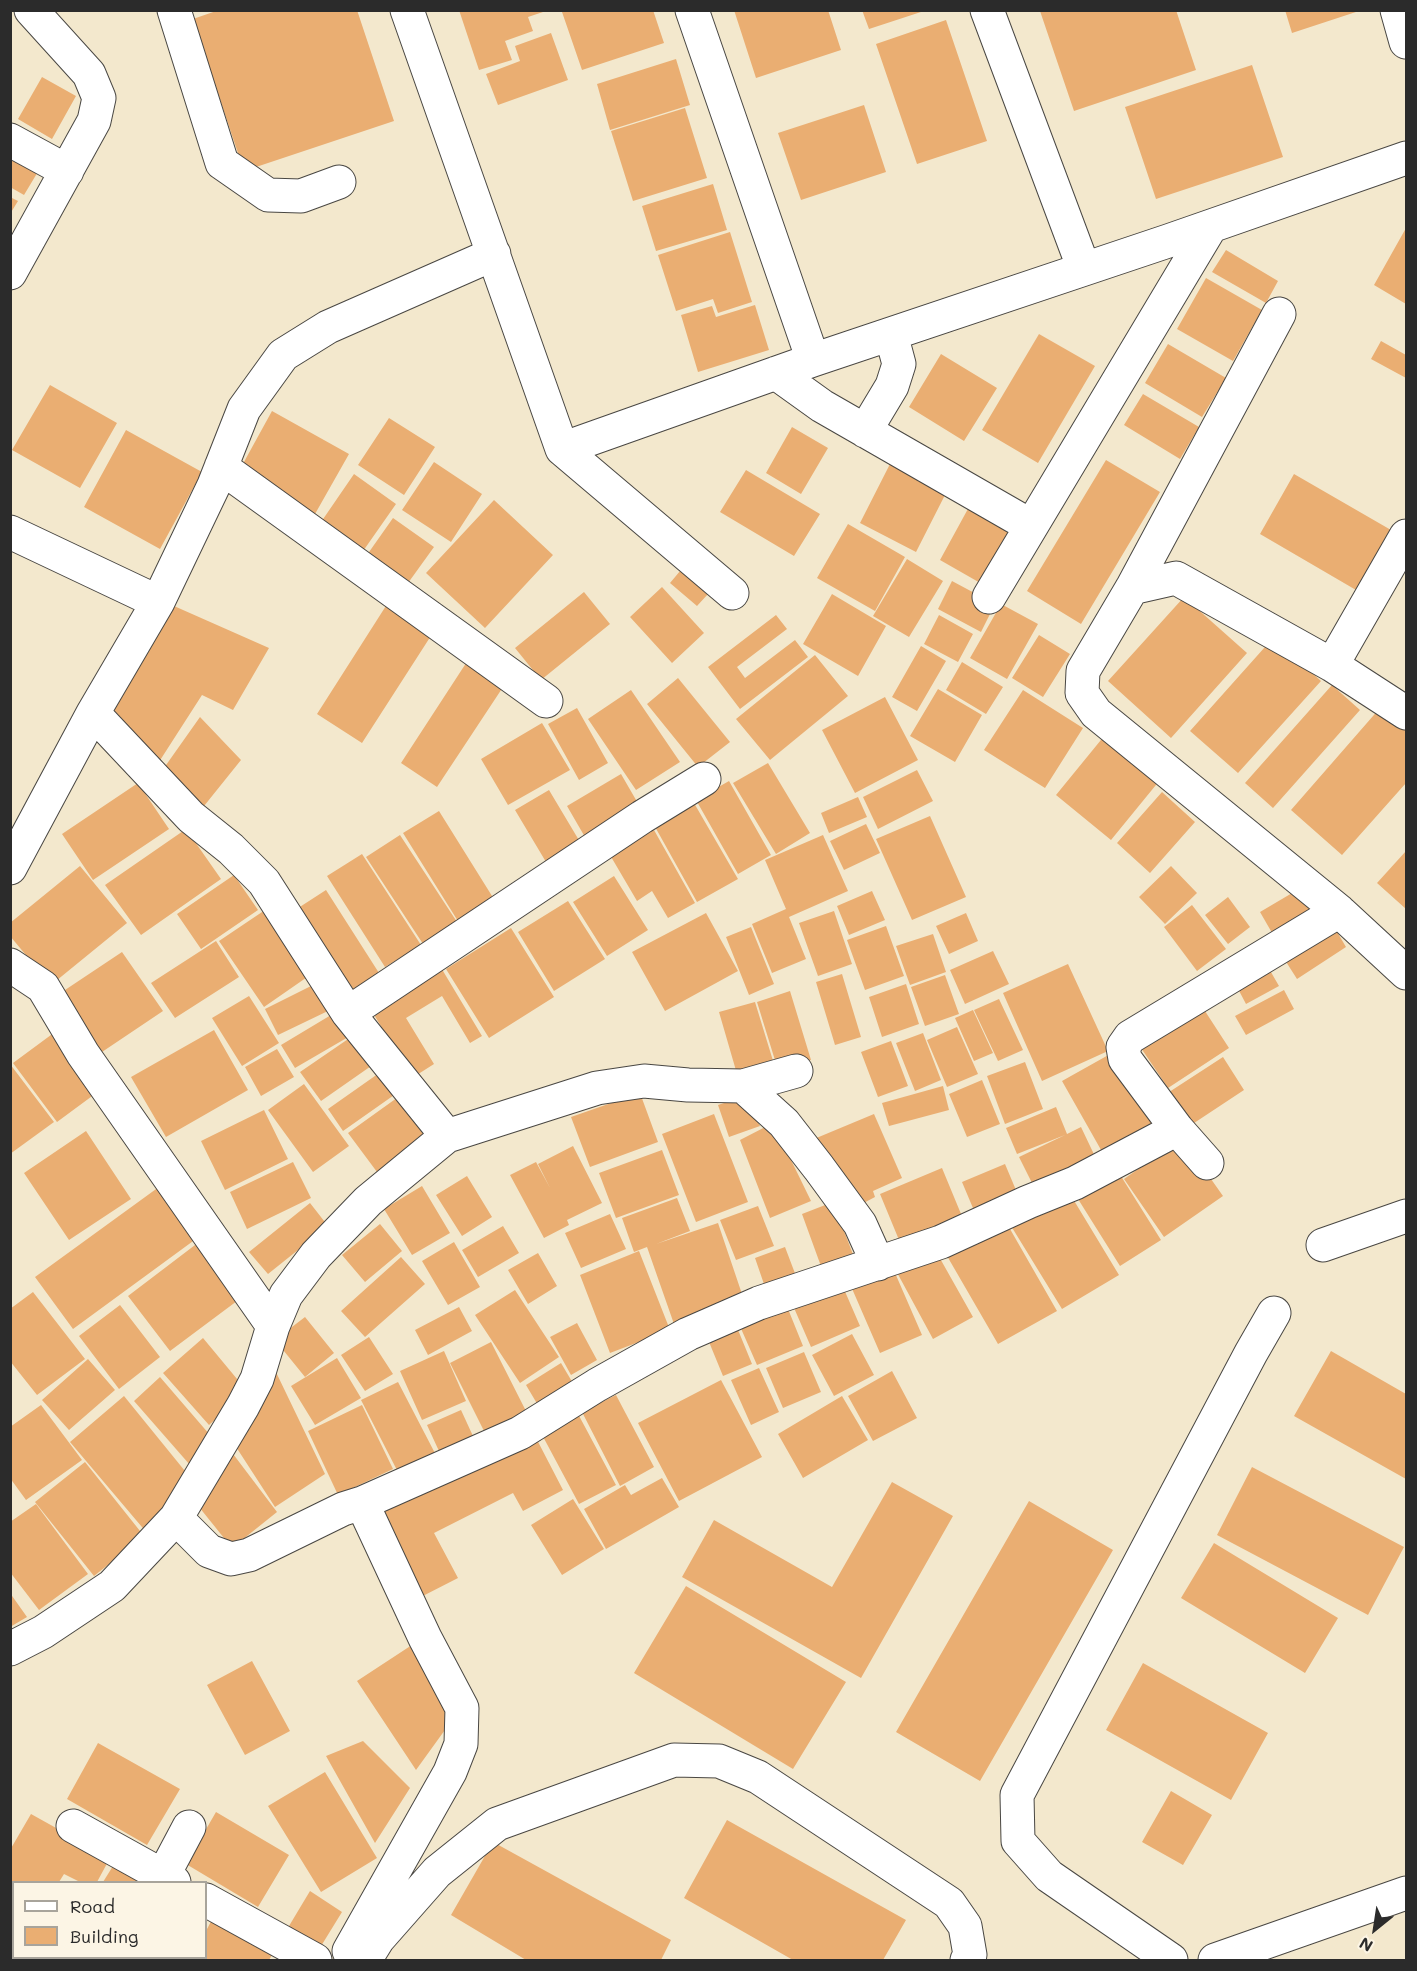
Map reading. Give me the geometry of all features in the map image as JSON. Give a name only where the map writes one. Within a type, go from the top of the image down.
[{"type":"street","points":[[10,273],[94,121],[99,98],[89,74],[31,10]]},
{"type":"street","points":[[174,10],[222,164],[268,195],[301,196],[339,182]]},
{"type":"street","points":[[407,10],[562,449],[732,593]]},
{"type":"street","points":[[692,10],[813,360]]},
{"type":"street","points":[[1397,10],[1407,42]]},
{"type":"street","points":[[992,12],[1084,269]]},
{"type":"street","points":[[10,140],[67,171]]},
{"type":"street","points":[[562,449],[813,360],[1407,158]]},
{"type":"street","points":[[989,597],[1211,226]]},
{"type":"street","points":[[10,868],[93,712],[158,602],[221,467],[244,409],[283,355],[328,327],[494,254]]},
{"type":"street","points":[[1279,314],[1132,588],[1083,671],[1082,693],[1096,712],[1340,911],[1407,973]]},
{"type":"street","points":[[865,431],[892,386],[899,364],[891,334]]},
{"type":"street","points":[[776,373],[822,406],[1031,526]]},
{"type":"street","points":[[221,467],[546,701]]},
{"type":"street","points":[[10,532],[158,602]]},
{"type":"street","points":[[1332,665],[1407,536]]},
{"type":"street","points":[[1132,588],[1176,578],[1332,665],[1407,713]]},
{"type":"street","points":[[93,712],[191,816],[231,849],[264,882],[348,1013],[447,1136]]},
{"type":"street","points":[[348,1013],[632,824],[704,779]]},
{"type":"street","points":[[1207,1163],[1177,1128],[1125,1059],[1124,1047],[1130,1037],[1340,911]]},
{"type":"street","points":[[10,966],[43,987],[82,1054],[273,1326]]},
{"type":"street","points":[[10,1649],[43,1632],[112,1586],[176,1518],[257,1379],[273,1326],[286,1295],[316,1255],[368,1201],[447,1136],[597,1088],[644,1081],[743,1086],[796,1071]]},
{"type":"street","points":[[743,1086],[784,1123],[819,1168],[860,1224],[878,1264]]},
{"type":"street","points":[[176,1518],[209,1551],[231,1558],[249,1555],[343,1509],[362,1503],[520,1432],[688,1334],[759,1303],[940,1242],[1075,1183],[1177,1128]]},
{"type":"street","points":[[1323,1245],[1407,1216]]},
{"type":"street","points":[[1171,1960],[1048,1876],[1018,1841],[1017,1795],[1274,1313]]},
{"type":"street","points":[[344,1960],[450,1772],[461,1744],[462,1708],[425,1638],[362,1503]]},
{"type":"street","points":[[365,1960],[378,1939],[437,1872],[497,1824],[674,1760],[719,1761],[758,1777],[949,1903],[965,1926],[970,1955],[967,1960]]},
{"type":"street","points":[[73,1826],[168,1879],[189,1827]]},
{"type":"street","points":[[1215,1960],[1407,1893]]},
{"type":"street","points":[[207,1901],[315,1960]]},
{"type":"building","points":[[219,10],[357,10],[394,121],[244,171],[193,19]]},
{"type":"building","points":[[459,10],[546,11],[528,17],[533,31],[505,41],[512,60],[479,70]]},
{"type":"building","points":[[567,10],[653,10],[664,43],[582,70],[562,12]]},
{"type":"building","points":[[734,10],[828,10],[841,50],[756,78]]},
{"type":"building","points":[[862,10],[924,10],[924,11],[869,29]]},
{"type":"building","points":[[1176,10],[1196,70],[1074,111],[1040,11]]},
{"type":"building","points":[[1285,10],[1359,10],[1359,11],[1292,33]]},
{"type":"building","points":[[946,20],[987,141],[917,164],[876,44]]},
{"type":"building","points":[[551,33],[568,80],[498,105],[486,74],[520,61],[515,46]]},
{"type":"building","points":[[676,59],[690,105],[610,130],[597,84]]},
{"type":"building","points":[[1252,65],[1283,157],[1156,199],[1125,107]]},
{"type":"building","points":[[42,77],[76,96],[52,139],[18,119]]},
{"type":"building","points":[[864,105],[886,172],[801,200],[778,133]]},
{"type":"building","points":[[685,108],[707,178],[633,201],[611,131]]},
{"type":"building","points":[[10,153],[39,170],[24,195],[10,187]]},
{"type":"building","points":[[713,184],[727,230],[656,251],[642,206]]},
{"type":"building","points":[[10,197],[18,201],[10,214]]},
{"type":"building","points":[[1406,228],[1406,304],[1374,285]]},
{"type":"building","points":[[730,232],[752,302],[718,313],[713,299],[676,311],[658,255]]},
{"type":"building","points":[[1226,250],[1278,281],[1266,303],[1212,272]]},
{"type":"building","points":[[1206,278],[1262,310],[1233,361],[1177,329]]},
{"type":"building","points":[[755,305],[769,350],[698,372],[681,315],[712,306],[716,317]]},
{"type":"building","points":[[1039,334],[1095,366],[1038,463],[982,430]]},
{"type":"building","points":[[1381,341],[1406,355],[1406,378],[1371,359]]},
{"type":"building","points":[[1168,344],[1226,378],[1202,417],[1145,383]]},
{"type":"building","points":[[941,354],[997,388],[964,441],[909,407]]},
{"type":"building","points":[[50,385],[117,423],[80,488],[12,450]]},
{"type":"building","points":[[1143,394],[1199,427],[1180,459],[1124,425]]},
{"type":"building","points":[[272,411],[349,454],[315,514],[239,471]]},
{"type":"building","points":[[389,418],[435,447],[404,495],[358,465]]},
{"type":"building","points":[[792,427],[828,448],[801,494],[766,473]]},
{"type":"building","points":[[126,430],[202,472],[160,549],[84,507]]},
{"type":"building","points":[[1106,460],[1160,492],[1081,624],[1027,591]]},
{"type":"building","points":[[434,462],[482,494],[451,542],[402,510]]},
{"type":"building","points":[[890,464],[946,493],[916,552],[860,523]]},
{"type":"building","points":[[746,470],[820,514],[794,556],[720,512]]},
{"type":"building","points":[[354,474],[396,504],[361,554],[319,525]]},
{"type":"building","points":[[1294,474],[1391,530],[1356,590],[1260,534]]},
{"type":"building","points":[[494,500],[553,555],[485,628],[426,573]]},
{"type":"building","points":[[969,507],[1011,531],[982,584],[940,560]]},
{"type":"building","points":[[393,518],[434,547],[403,590],[362,562]]},
{"type":"building","points":[[848,524],[905,557],[875,611],[817,578]]},
{"type":"building","points":[[691,558],[719,582],[697,606],[670,583]]},
{"type":"building","points":[[907,559],[943,581],[909,637],[873,616]]},
{"type":"building","points":[[952,581],[995,604],[981,632],[938,609]]},
{"type":"building","points":[[662,587],[704,633],[672,663],[630,617]]},
{"type":"building","points":[[584,592],[610,624],[541,680],[515,648]]},
{"type":"building","points":[[832,594],[886,626],[858,676],[803,644]]},
{"type":"building","points":[[1184,597],[1247,653],[1171,738],[1108,681]]},
{"type":"building","points":[[391,598],[436,628],[362,743],[317,714]]},
{"type":"building","points":[[1001,604],[1038,624],[1007,679],[970,658]]},
{"type":"building","points":[[174,606],[269,648],[233,710],[202,695],[157,765],[110,713]]},
{"type":"building","points":[[776,615],[787,629],[737,667],[745,678],[795,640],[808,657],[740,709],[708,667]]},
{"type":"building","points":[[939,615],[973,634],[958,662],[924,644]]},
{"type":"building","points":[[1039,635],[1070,654],[1043,697],[1012,678]]},
{"type":"building","points":[[1273,638],[1321,681],[1238,773],[1190,731]]},
{"type":"building","points":[[921,646],[946,661],[917,711],[892,697]]},
{"type":"building","points":[[472,654],[509,678],[437,787],[401,763]]},
{"type":"building","points":[[815,655],[848,696],[770,760],[736,719]]},
{"type":"building","points":[[962,662],[1003,687],[986,714],[946,690]]},
{"type":"building","points":[[678,678],[730,742],[698,767],[647,704]]},
{"type":"building","points":[[1332,685],[1360,710],[1273,808],[1245,783]]},
{"type":"building","points":[[938,689],[982,715],[955,762],[910,736]]},
{"type":"building","points":[[631,690],[680,762],[636,790],[588,719]]},
{"type":"building","points":[[1023,690],[1083,728],[1045,788],[984,750]]},
{"type":"building","points":[[885,697],[918,760],[855,793],[822,730]]},
{"type":"building","points":[[577,708],[608,763],[579,780],[548,724]]},
{"type":"building","points":[[1380,708],[1406,731],[1406,783],[1342,855],[1291,810]]},
{"type":"building","points":[[200,717],[241,760],[196,816],[159,775]]},
{"type":"building","points":[[542,723],[570,770],[508,805],[481,759]]},
{"type":"building","points":[[1105,735],[1160,780],[1111,840],[1056,795]]},
{"type":"building","points":[[768,763],[810,833],[776,854],[733,783]]},
{"type":"building","points":[[917,770],[933,801],[878,829],[863,797]]},
{"type":"building","points":[[621,774],[643,812],[589,844],[567,806]]},
{"type":"building","points":[[729,781],[771,855],[738,874],[696,800]]},
{"type":"building","points":[[138,783],[169,829],[93,880],[62,834]]},
{"type":"building","points":[[549,790],[583,847],[549,867],[515,810]]},
{"type":"building","points":[[1162,792],[1195,822],[1150,873],[1117,843]]},
{"type":"building","points":[[858,797],[867,817],[829,833],[821,813]]},
{"type":"building","points":[[694,803],[738,879],[697,902],[654,825]]},
{"type":"building","points":[[439,811],[497,904],[461,926],[403,833]]},
{"type":"building","points":[[930,816],[966,897],[912,920],[876,839]]},
{"type":"building","points":[[866,824],[880,853],[844,870],[830,841]]},
{"type":"building","points":[[186,829],[221,879],[141,935],[105,885]]},
{"type":"building","points":[[654,830],[695,903],[668,918],[652,891],[637,901],[610,855]]},
{"type":"building","points":[[400,835],[459,925],[425,947],[366,857]]},
{"type":"building","points":[[823,835],[848,891],[789,917],[806,959],[772,973],[752,924],[786,909],[765,860]]},
{"type":"building","points":[[1406,851],[1406,909],[1377,883]]},
{"type":"building","points":[[362,854],[421,945],[385,967],[327,876]]},
{"type":"building","points":[[80,866],[127,923],[51,985],[10,936],[10,923]]},
{"type":"building","points":[[1171,866],[1197,893],[1165,924],[1139,897]]},
{"type":"building","points":[[234,875],[258,910],[201,949],[177,914]]},
{"type":"building","points":[[614,876],[648,930],[607,956],[573,902]]},
{"type":"building","points":[[1304,886],[1319,912],[1275,938],[1260,912]]},
{"type":"building","points":[[326,890],[379,973],[345,995],[292,912]]},
{"type":"building","points":[[872,891],[885,920],[849,935],[837,906]]},
{"type":"building","points":[[1228,897],[1250,927],[1228,944],[1205,915]]},
{"type":"building","points":[[568,901],[605,959],[554,991],[518,932]]},
{"type":"building","points":[[1192,905],[1226,949],[1197,971],[1164,927]]},
{"type":"building","points":[[268,908],[313,973],[264,1007],[219,941]]},
{"type":"building","points":[[834,911],[852,964],[818,976],[799,923]]},
{"type":"building","points":[[706,913],[738,971],[665,1011],[632,952]]},
{"type":"building","points":[[966,913],[978,941],[949,954],[936,926]]},
{"type":"building","points":[[1333,925],[1346,947],[1297,979],[1283,957]]},
{"type":"building","points":[[886,926],[904,976],[865,990],[847,940]]},
{"type":"building","points":[[751,927],[774,984],[749,995],[726,937]]},
{"type":"building","points":[[511,928],[554,997],[489,1038],[446,969]]},
{"type":"building","points":[[933,934],[946,972],[910,985],[896,946]]},
{"type":"building","points":[[216,941],[239,977],[175,1018],[151,983]]},
{"type":"building","points":[[993,951],[1009,984],[965,1004],[950,970]]},
{"type":"building","points":[[122,952],[163,1011],[99,1054],[59,994]]},
{"type":"building","points":[[1068,964],[1108,1051],[1042,1081],[1003,993]]},
{"type":"building","points":[[440,966],[482,1036],[470,1043],[442,996],[406,1018],[434,1064],[412,1078],[370,1008]]},
{"type":"building","points":[[1268,967],[1279,986],[1246,1004],[1236,985]]},
{"type":"building","points":[[842,974],[861,1037],[835,1045],[816,982]]},
{"type":"building","points":[[945,975],[959,1014],[925,1026],[911,987]]},
{"type":"building","points":[[317,983],[330,1010],[278,1035],[265,1009]]},
{"type":"building","points":[[906,984],[919,1024],[882,1037],[869,997]]},
{"type":"building","points":[[1284,990],[1294,1009],[1246,1035],[1235,1016]]},
{"type":"building","points":[[790,991],[811,1060],[778,1070],[757,1002]]},
{"type":"building","points":[[249,996],[279,1043],[242,1066],[212,1018]]},
{"type":"building","points":[[999,999],[1023,1050],[998,1061],[974,1010]]},
{"type":"building","points":[[755,1002],[774,1064],[737,1074],[719,1012]]},
{"type":"building","points":[[1203,1008],[1229,1048],[1168,1088],[1141,1048]]},
{"type":"building","points":[[973,1010],[993,1053],[974,1061],[955,1018]]},
{"type":"building","points":[[336,1012],[350,1036],[295,1068],[281,1045]]},
{"type":"building","points":[[957,1027],[978,1074],[947,1087],[927,1040]]},
{"type":"building","points":[[214,1030],[248,1090],[166,1137],[131,1077]]},
{"type":"building","points":[[55,1032],[99,1091],[57,1122],[13,1063]]},
{"type":"building","points":[[923,1033],[941,1080],[915,1091],[896,1043]]},
{"type":"building","points":[[354,1035],[374,1064],[321,1101],[300,1072]]},
{"type":"building","points":[[891,1041],[908,1086],[878,1097],[861,1052]]},
{"type":"building","points":[[277,1049],[294,1077],[261,1096],[245,1067]]},
{"type":"building","points":[[1112,1053],[1159,1136],[1109,1164],[1062,1081]]},
{"type":"building","points":[[1223,1057],[1244,1090],[1185,1129],[1163,1096]]},
{"type":"building","points":[[1025,1062],[1043,1109],[1005,1124],[987,1076]]},
{"type":"building","points":[[10,1064],[54,1122],[10,1154]]},
{"type":"building","points":[[382,1071],[397,1093],[343,1131],[328,1109]]},
{"type":"building","points":[[982,1080],[1000,1124],[967,1137],[949,1094]]},
{"type":"building","points":[[304,1084],[349,1146],[313,1172],[268,1110]]},
{"type":"building","points":[[943,1086],[949,1110],[889,1126],[882,1103]]},
{"type":"building","points":[[640,1093],[658,1142],[590,1167],[571,1117]]},
{"type":"building","points":[[401,1095],[433,1136],[380,1176],[348,1133]]},
{"type":"building","points":[[745,1096],[760,1126],[729,1137],[718,1105]]},
{"type":"building","points":[[1056,1107],[1067,1134],[1081,1127],[1100,1167],[1039,1197],[1019,1157],[1065,1135],[1017,1154],[1006,1128]]},
{"type":"building","points":[[264,1110],[288,1159],[225,1190],[201,1141]]},
{"type":"building","points":[[714,1114],[748,1202],[696,1222],[662,1134]]},
{"type":"building","points":[[874,1114],[902,1178],[873,1191],[875,1197],[856,1207],[814,1139]]},
{"type":"building","points":[[773,1123],[811,1201],[770,1218],[740,1140]]},
{"type":"building","points":[[86,1131],[131,1199],[69,1240],[24,1173]]},
{"type":"building","points":[[1182,1138],[1223,1196],[1164,1237],[1124,1179]]},
{"type":"building","points":[[573,1146],[602,1203],[567,1220],[569,1225],[544,1238],[510,1175],[536,1162],[550,1188],[538,1164]]},
{"type":"building","points":[[662,1150],[679,1195],[616,1218],[599,1173]]},
{"type":"building","points":[[293,1162],[311,1198],[247,1229],[230,1192]]},
{"type":"building","points":[[1005,1164],[1021,1202],[978,1220],[962,1182]]},
{"type":"building","points":[[1114,1165],[1161,1240],[1120,1266],[1073,1191]]},
{"type":"building","points":[[942,1168],[966,1226],[904,1252],[880,1194]]},
{"type":"building","points":[[467,1176],[492,1217],[462,1236],[436,1195]]},
{"type":"building","points":[[163,1184],[200,1236],[73,1329],[35,1277]]},
{"type":"building","points":[[422,1186],[450,1233],[412,1255],[384,1209]]},
{"type":"building","points":[[1067,1189],[1119,1275],[1062,1309],[1008,1221]]},
{"type":"building","points":[[677,1198],[690,1231],[656,1244],[718,1223],[744,1300],[674,1324],[647,1247],[634,1252],[622,1218]]},
{"type":"building","points":[[833,1202],[854,1257],[822,1269],[802,1214]]},
{"type":"building","points":[[310,1203],[328,1226],[268,1274],[249,1252]]},
{"type":"building","points":[[758,1206],[774,1246],[736,1260],[720,1220]]},
{"type":"building","points":[[610,1214],[626,1249],[581,1268],[565,1233]]},
{"type":"building","points":[[1002,1215],[1057,1311],[998,1344],[943,1249]]},
{"type":"building","points":[[380,1224],[402,1251],[365,1282],[342,1255]]},
{"type":"building","points":[[503,1226],[519,1253],[478,1277],[462,1250]]},
{"type":"building","points":[[199,1242],[241,1298],[170,1351],[128,1296]]},
{"type":"building","points":[[454,1242],[480,1287],[448,1305],[422,1261]]},
{"type":"building","points":[[933,1246],[973,1317],[933,1339],[894,1267]]},
{"type":"building","points":[[785,1247],[796,1276],[765,1287],[755,1258]]},
{"type":"building","points":[[639,1251],[670,1330],[610,1353],[580,1275]]},
{"type":"building","points":[[538,1253],[557,1286],[528,1304],[508,1270]]},
{"type":"building","points":[[401,1257],[425,1284],[365,1337],[341,1311]]},
{"type":"building","points":[[892,1266],[922,1335],[880,1353],[850,1284]]},
{"type":"building","points":[[840,1280],[860,1326],[811,1347],[791,1301]]},
{"type":"building","points":[[515,1290],[559,1357],[520,1383],[475,1315]]},
{"type":"building","points":[[33,1292],[85,1359],[37,1395],[10,1361],[10,1309]]},
{"type":"building","points":[[786,1304],[803,1346],[757,1365],[739,1324]]},
{"type":"building","points":[[120,1305],[160,1357],[119,1389],[79,1336]]},
{"type":"building","points":[[459,1307],[472,1331],[428,1355],[415,1330]]},
{"type":"building","points":[[305,1317],[334,1353],[305,1377],[275,1340]]},
{"type":"building","points":[[577,1323],[597,1360],[571,1375],[550,1337]]},
{"type":"building","points":[[736,1325],[752,1364],[723,1376],[707,1337]]},
{"type":"building","points":[[852,1334],[874,1375],[834,1396],[812,1355]]},
{"type":"building","points":[[369,1337],[393,1374],[365,1391],[341,1355]]},
{"type":"building","points":[[203,1338],[247,1391],[209,1425],[163,1373]]},
{"type":"building","points":[[491,1342],[530,1419],[488,1439],[450,1363]]},
{"type":"building","points":[[444,1351],[466,1401],[422,1420],[400,1371]]},
{"type":"building","points":[[1331,1351],[1406,1394],[1406,1479],[1294,1416]]},
{"type":"building","points":[[804,1352],[821,1392],[783,1408],[766,1368]]},
{"type":"building","points":[[337,1358],[361,1398],[315,1425],[291,1386]]},
{"type":"building","points":[[88,1359],[115,1390],[69,1430],[42,1400]]},
{"type":"building","points":[[561,1363],[577,1390],[542,1412],[526,1385]]},
{"type":"building","points":[[274,1368],[325,1474],[275,1507],[227,1433]]},
{"type":"building","points":[[759,1368],[779,1412],[751,1425],[731,1380]]},
{"type":"building","points":[[892,1371],[917,1418],[873,1441],[848,1396]]},
{"type":"building","points":[[160,1377],[216,1442],[190,1465],[134,1401]]},
{"type":"building","points":[[721,1380],[762,1457],[679,1501],[638,1423]]},
{"type":"building","points":[[398,1382],[438,1459],[401,1478],[361,1400]]},
{"type":"building","points":[[616,1395],[654,1467],[620,1486],[582,1412]]},
{"type":"building","points":[[124,1396],[189,1476],[147,1533],[70,1442]]},
{"type":"building","points":[[842,1396],[868,1440],[803,1478],[778,1434]]},
{"type":"building","points":[[41,1405],[82,1460],[26,1500],[10,1478],[10,1427]]},
{"type":"building","points":[[362,1405],[393,1469],[338,1495],[308,1431]]},
{"type":"building","points":[[461,1410],[478,1447],[444,1462],[427,1425]]},
{"type":"building","points":[[577,1412],[616,1485],[579,1504],[540,1431]]},
{"type":"building","points":[[534,1434],[563,1490],[523,1511],[513,1493],[434,1533],[458,1578],[415,1600],[373,1517]]},
{"type":"building","points":[[224,1442],[277,1512],[232,1548],[191,1497]]},
{"type":"building","points":[[85,1462],[144,1536],[94,1576],[35,1502]]},
{"type":"building","points":[[1252,1467],[1404,1547],[1368,1615],[1217,1535]]},
{"type":"building","points":[[662,1478],[679,1507],[606,1549],[584,1509],[625,1485],[631,1495]]},
{"type":"building","points":[[892,1482],[953,1516],[861,1678],[682,1577],[714,1520],[832,1587]]},
{"type":"building","points":[[573,1499],[604,1549],[562,1575],[531,1525]]},
{"type":"building","points":[[1029,1501],[1113,1550],[980,1781],[896,1732]]},
{"type":"building","points":[[36,1504],[88,1574],[39,1610],[10,1572],[10,1522]]},
{"type":"building","points":[[1214,1543],[1338,1618],[1305,1673],[1181,1598]]},
{"type":"building","points":[[686,1586],[846,1682],[793,1769],[634,1673]]},
{"type":"building","points":[[10,1593],[27,1617],[10,1627]]},
{"type":"building","points":[[418,1641],[455,1716],[416,1770],[357,1681]]},
{"type":"building","points":[[252,1661],[290,1731],[245,1755],[207,1685]]},
{"type":"building","points":[[1143,1663],[1268,1733],[1231,1800],[1106,1730]]},
{"type":"building","points":[[363,1741],[410,1788],[375,1843],[326,1756]]},
{"type":"building","points":[[98,1743],[180,1789],[147,1845],[67,1799]]},
{"type":"building","points":[[325,1772],[377,1858],[321,1892],[268,1806]]},
{"type":"building","points":[[1171,1791],[1212,1815],[1183,1865],[1142,1842]]},
{"type":"building","points":[[216,1812],[289,1855],[258,1907],[186,1864]]},
{"type":"building","points":[[31,1814],[110,1858],[98,1881],[78,1881],[64,1874],[60,1881],[12,1881],[12,1913],[10,1912],[10,1850]]},
{"type":"building","points":[[727,1820],[906,1920],[883,1960],[793,1960],[684,1898]]},
{"type":"building","points":[[493,1842],[671,1940],[661,1960],[526,1960],[451,1915]]},
{"type":"building","points":[[118,1858],[160,1881],[104,1881]]},
{"type":"building","points":[[310,1891],[342,1912],[318,1951],[286,1931]]},
{"type":"building","points":[[217,1910],[279,1943],[269,1960],[189,1960],[207,1959],[207,1929]]},
{"type":"building","points":[[132,1959],[167,1959],[166,1960]]}]
